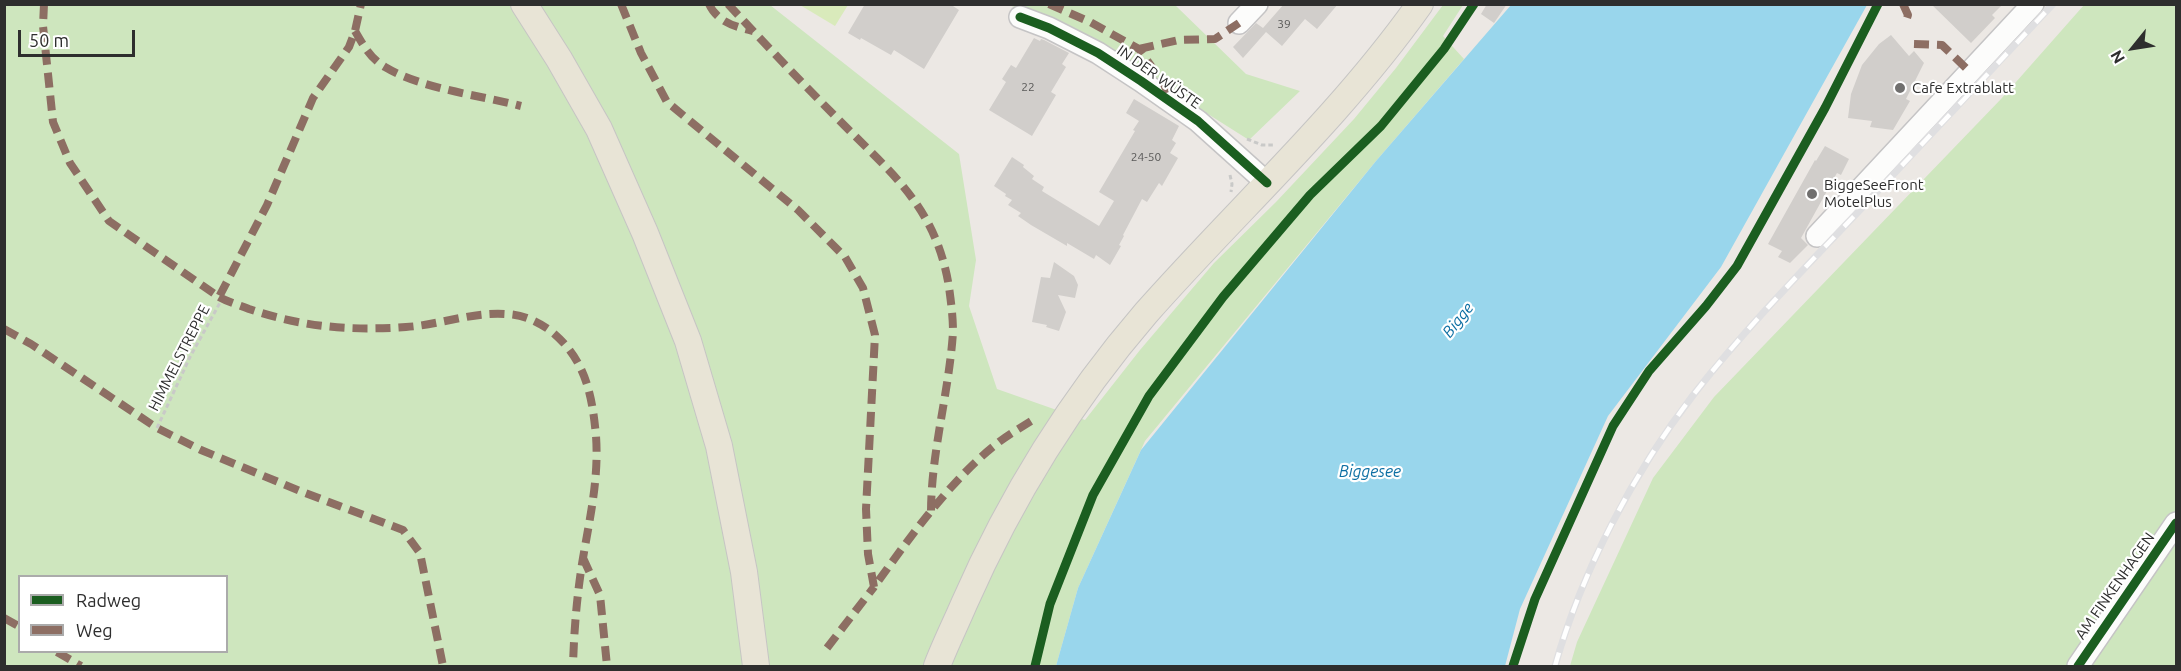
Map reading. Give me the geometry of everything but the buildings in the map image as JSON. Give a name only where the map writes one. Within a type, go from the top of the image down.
[{"type":"main road","points":[[524,4],[599,129],[645,233],[688,341],[719,446],[744,572],[756,666]]},
{"type":"main road","points":[[937,666],[985,556],[1055,432],[1144,315],[1359,81],[1420,4]]},
{"type":"street","points":[[1817,236],[2033,4]]},
{"type":"street","name":"IN DER WÜSTE","points":[[1020,17],[1049,28],[1098,53],[1141,81],[1198,122],[1267,183]]},
{"type":"street","name":"AM FINKENHAGEN","points":[[2078,666],[2176,523]]},
{"type":"green space","points":[[4,5],[770,5],[959,154],[976,260],[969,306],[997,389],[1085,420],[1140,350],[1214,263],[1276,202],[1354,119],[1443,5],[1463,5],[1443,36],[1464,59],[1376,161],[1145,441],[1078,588],[1056,666],[5,666]]},
{"type":"green space","points":[[800,5],[848,5],[835,26]]},
{"type":"green space","points":[[1009,5],[1175,5],[1246,74],[1300,91],[1249,140],[1072,28]]},
{"type":"green space","points":[[2084,5],[2176,5],[2176,666],[1570,666],[1577,642],[1653,478],[1714,397],[2001,99]]},
{"type":"water","name":"Biggesee","points":[[1511,5],[1867,5],[1721,267],[1608,416],[1520,609],[1505,666],[1056,666],[1078,588],[1141,450],[1376,161]]},
{"type":"railway","points":[[1555,666],[1580,595],[1612,524],[1650,456],[1694,394],[1774,301],[2053,4]]},
{"type":"marked path","points":[[44,4],[43,26],[53,122],[70,163],[109,221],[219,297],[267,205],[313,98],[349,47],[361,4]]},
{"type":"marked path","points":[[621,4],[641,53],[667,102],[798,210],[845,257],[863,288],[875,335],[866,509],[868,554],[874,587],[930,512],[977,460],[999,442],[1036,418]]},
{"type":"marked path","points":[[709,4],[722,19],[753,31]]},
{"type":"marked path","points":[[728,4],[894,175],[922,213],[934,235],[943,259],[949,287],[953,332],[934,468],[931,513]]},
{"type":"marked path","points":[[1049,4],[1090,22],[1139,49],[1164,84],[1170,100]]},
{"type":"marked path","points":[[1903,4],[1908,15],[1905,24]]},
{"type":"marked path","points":[[1139,49],[1179,40],[1215,39],[1239,23]]},
{"type":"marked path","points":[[355,31],[371,56],[400,75],[433,86],[521,106]]},
{"type":"marked path","points":[[1914,44],[1942,45],[1970,72]]},
{"type":"marked path","points":[[219,297],[249,309],[288,320],[346,328],[406,327],[480,315],[511,314],[540,324],[563,342],[572,353],[585,378],[592,405],[597,452],[593,497],[577,598],[573,666]]},
{"type":"marked path","points":[[4,329],[31,344],[157,428],[201,450],[403,530],[420,553],[443,666]]},
{"type":"marked path","points":[[583,558],[600,595],[607,666]]},
{"type":"marked path","points":[[827,648],[874,587]]},
{"type":"marked path","points":[[4,618],[18,626]]},
{"type":"marked path","points":[[59,653],[81,666]]},
{"type":"cycle path","points":[[1035,666],[1050,604],[1093,495],[1149,396],[1223,297],[1310,195],[1381,126],[1444,49],[1474,4]]},
{"type":"cycle path","points":[[1513,666],[1535,599],[1613,426],[1649,371],[1706,306],[1737,266],[1825,108],[1878,4]]},
{"type":"cycle path","points":[[1020,17],[1049,28],[1098,53],[1141,81],[1198,121],[1267,183]]},
{"type":"cycle path","points":[[2078,666],[2176,523]]},
{"type":"place","name":"Cafe Extrablatt","points":[[1900,88]]},
{"type":"place","name":"BiggeSeeFront MotelPlus","points":[[1812,194]]},
{"type":"water label","name":"Bigge","points":[[1458,320]]}]
